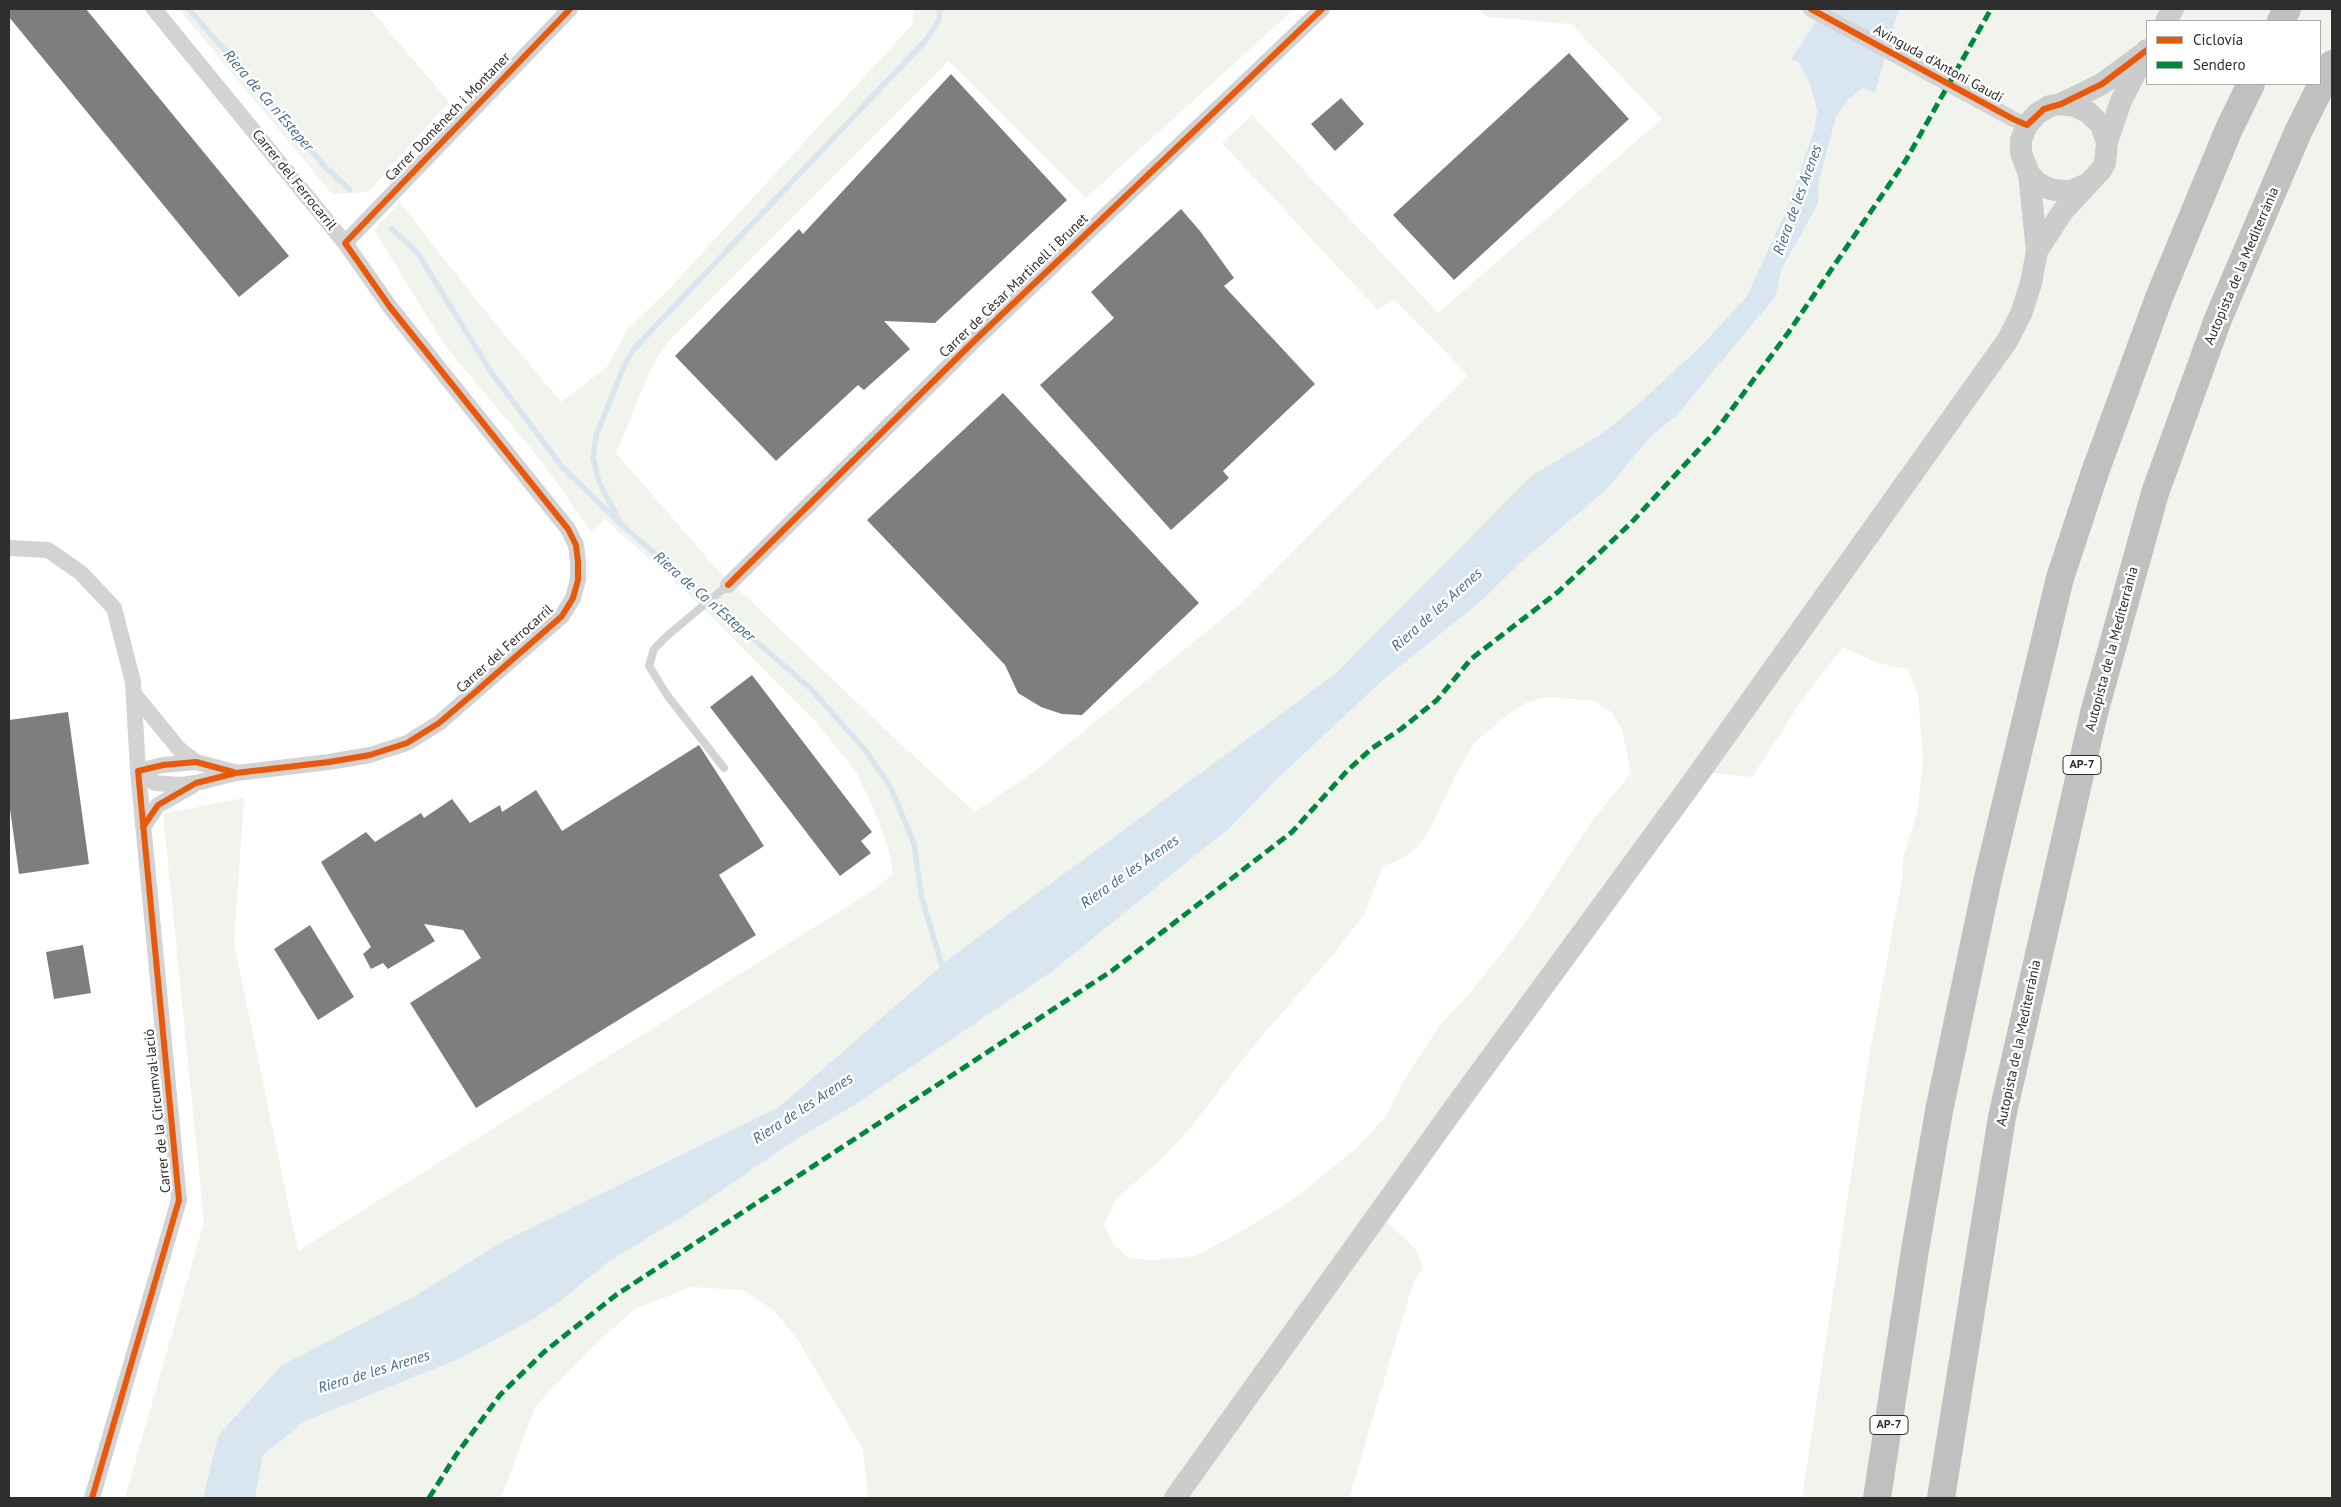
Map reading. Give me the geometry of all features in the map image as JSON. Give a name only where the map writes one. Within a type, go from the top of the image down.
[{"type":"highway","name":"Autopista de la Mediterrània","points":[[1941,1498],[2002,1117],[2094,713],[2155,493],[2218,319],[2298,132],[2332,64]]},
{"type":"highway","name":"AP-7","points":[[1877,1498],[1915,1250],[1939,1111],[1988,878],[2060,578],[2095,472],[2156,303],[2229,129],[2251,85]]},
{"type":"main road","points":[[2167,20],[2173,9]]},
{"type":"main road","points":[[1175,1498],[1438,1131],[1698,776],[2007,341],[2021,314],[2031,283],[2037,251],[2029,174],[2021,152],[2021,140],[2027,125],[2044,109],[2061,104],[2106,81],[2146,52]]},
{"type":"main road","points":[[2037,251],[2064,211],[2102,170],[2107,153],[2107,142],[2121,101],[2146,53]]},
{"type":"main road","points":[[2061,104],[2075,106],[2089,112],[2101,125],[2107,142]]},
{"type":"main road","points":[[2029,174],[2039,184],[2050,189],[2071,191],[2087,184]]},
{"type":"street","name":"Carrer del Ferrocarril","points":[[138,771],[155,784],[196,784],[236,773],[362,757],[407,743],[439,723],[562,616],[573,598],[578,580],[576,546],[568,529],[390,307],[345,243],[154,9]]},
{"type":"street","name":"Carrer Domènech i Montaner","points":[[345,243],[570,9]]},
{"type":"street","name":"Carrer de Cèsar Martinell i Brunet","points":[[728,585],[973,342],[1322,9]]},
{"type":"street","name":"Avinguda d'Antoni Gaudí","points":[[1811,9],[1988,106],[2027,125]]},
{"type":"street","name":"Carrer de la Circumval·lació","points":[[9,548],[48,550],[81,573],[114,608],[133,682],[138,771],[179,1200],[92,1498]]},
{"type":"street","name":"Carrer del Ferrocarril","points":[[134,694],[179,749],[196,762]]},
{"type":"street","name":"Carrer del Ferrocarril","points":[[138,771],[163,765],[196,762],[236,773]]},
{"type":"street","name":"Carrer del Ferrocarril","points":[[143,827],[158,805],[196,784]]},
{"type":"lane","points":[[724,768],[667,696],[649,666],[654,649],[728,585]]},
{"type":"shaded area","points":[[179,9],[370,9],[449,102],[368,192],[332,194]]},
{"type":"shaded area","points":[[914,9],[1294,9],[1086,198],[949,61],[668,342],[654,362],[616,453],[716,568],[894,738],[975,812],[1031,774],[1243,602],[1468,375],[1394,299],[1378,310],[1222,143],[1252,115],[1438,313],[1662,119],[1571,24],[1488,17],[1478,9],[1824,9],[1792,59],[1798,62],[1808,79],[1814,98],[1817,112],[1814,130],[1789,204],[1747,296],[1701,346],[1636,406],[1603,433],[1531,476],[1335,674],[955,954],[779,1107],[500,1243],[415,1296],[218,1436],[203,1498],[125,1498],[204,1222],[163,814],[244,798],[234,943],[298,1251],[872,891],[893,874],[889,851],[879,821],[857,773],[816,722],[692,597],[605,519],[591,532],[543,463],[446,347],[374,230],[400,203],[494,322],[561,402],[607,367],[628,329],[670,288],[912,25]]},
{"type":"shaded area","points":[[1899,9],[2332,9],[2332,1498],[1802,1498],[1869,1057],[1902,880],[1903,859],[1918,809],[1923,759],[1918,695],[1908,669],[1877,663],[1843,647],[1802,700],[1752,777],[1712,773],[1385,1220],[1416,1250],[1423,1268],[1413,1283],[1349,1498],[868,1498],[863,1450],[800,1343],[774,1310],[743,1290],[691,1287],[635,1309],[591,1348],[535,1407],[501,1498],[255,1498],[263,1455],[305,1421],[459,1359],[528,1322],[563,1299],[608,1262],[690,1212],[794,1141],[853,1106],[1050,973],[1232,826],[1275,781],[1382,681],[1480,602],[1520,563],[1606,490],[1651,436],[1677,415],[1776,296],[1781,270],[1818,204],[1819,181],[1836,117],[1849,99],[1863,88],[1875,93]],"holes":[[[1549,697],[1594,701],[1611,712],[1622,729],[1631,773],[1589,825],[1525,923],[1471,992],[1440,1025],[1405,1079],[1386,1116],[1358,1147],[1306,1189],[1285,1205],[1233,1236],[1195,1256],[1151,1260],[1129,1258],[1113,1244],[1104,1225],[1116,1199],[1153,1167],[1187,1132],[1255,1044],[1330,958],[1364,915],[1383,866],[1402,859],[1417,847],[1429,831],[1454,778],[1475,742],[1507,715],[1528,702]]]},
{"type":"water","name":"Riera de les Arenes","points":[[1824,9],[1899,9],[1875,93],[1863,88],[1849,99],[1836,117],[1819,181],[1818,204],[1781,270],[1776,296],[1677,415],[1651,436],[1606,490],[1520,563],[1480,602],[1382,681],[1275,781],[1232,826],[1050,973],[853,1106],[794,1141],[690,1212],[608,1262],[563,1299],[528,1322],[459,1359],[305,1421],[263,1455],[255,1498],[203,1498],[218,1436],[281,1366],[415,1296],[500,1243],[779,1107],[955,954],[1335,674],[1531,476],[1603,433],[1636,406],[1701,346],[1747,296],[1789,204],[1814,130],[1817,112],[1808,79],[1798,62],[1791,59]]},
{"type":"building","points":[[9,9],[86,9],[289,256],[239,297],[9,17]]},
{"type":"building","points":[[1569,53],[1629,119],[1454,280],[1393,215]]},
{"type":"building","points":[[951,74],[1067,200],[935,323],[884,321],[910,349],[864,390],[858,385],[776,461],[675,356],[799,229],[803,234]]},
{"type":"building","points":[[1341,98],[1364,124],[1335,151],[1311,124]]},
{"type":"building","points":[[1181,209],[1200,231],[1234,278],[1224,286],[1315,384],[1223,471],[1229,478],[1171,530],[1040,385],[1114,318],[1091,292]]},
{"type":"building","points":[[1003,393],[1199,603],[1082,715],[1062,714],[1041,707],[1018,693],[1005,665],[867,520]]},
{"type":"building","points":[[752,675],[872,832],[861,841],[871,853],[840,876],[710,707]]},
{"type":"building","points":[[68,712],[89,864],[19,874],[9,802],[9,720]]},
{"type":"building","points":[[699,745],[764,846],[719,875],[756,935],[476,1108],[410,1003],[481,958],[463,930],[424,924],[435,941],[388,969],[383,963],[371,969],[363,954],[371,947],[321,862],[366,832],[375,842],[421,813],[424,818],[452,799],[470,823],[500,805],[502,812],[536,790],[562,831]]},
{"type":"building","points":[[310,925],[354,997],[318,1020],[274,949]]},
{"type":"building","points":[[83,945],[91,993],[54,999],[46,952]]},
{"type":"waterway","name":"Riera de Ca n'Esteper","points":[[189,9],[326,168],[350,190]]},
{"type":"waterway","points":[[620,522],[599,482],[593,458],[596,436],[624,366],[633,350],[926,40],[939,20],[940,9]]},
{"type":"waterway","name":"Riera de Ca n'Esteper","points":[[392,229],[417,252],[491,372],[563,468],[623,526],[811,689],[866,751],[891,788],[914,844],[922,899],[944,972]]},
{"type":"marked path","points":[[429,1498],[456,1455],[500,1395],[544,1352],[616,1295],[1113,970],[1292,832],[1347,771],[1371,749],[1401,729],[1437,700],[1471,659],[1558,592],[1631,523],[1715,432],[1788,333],[1906,160],[1991,9]]},
{"type":"cycle path","points":[[143,827],[158,805],[196,783],[236,773],[370,755],[407,743],[439,723],[473,694],[562,616],[573,598],[578,580],[578,562],[576,545],[568,529],[390,307],[345,243],[570,9]]},
{"type":"cycle path","points":[[728,585],[973,342],[1322,9]]},
{"type":"cycle path","points":[[1811,9],[2027,125],[2044,109],[2061,104],[2102,84],[2146,51]]},
{"type":"cycle path","points":[[92,1498],[179,1200],[138,771],[163,765],[196,762],[233,772]]}]
